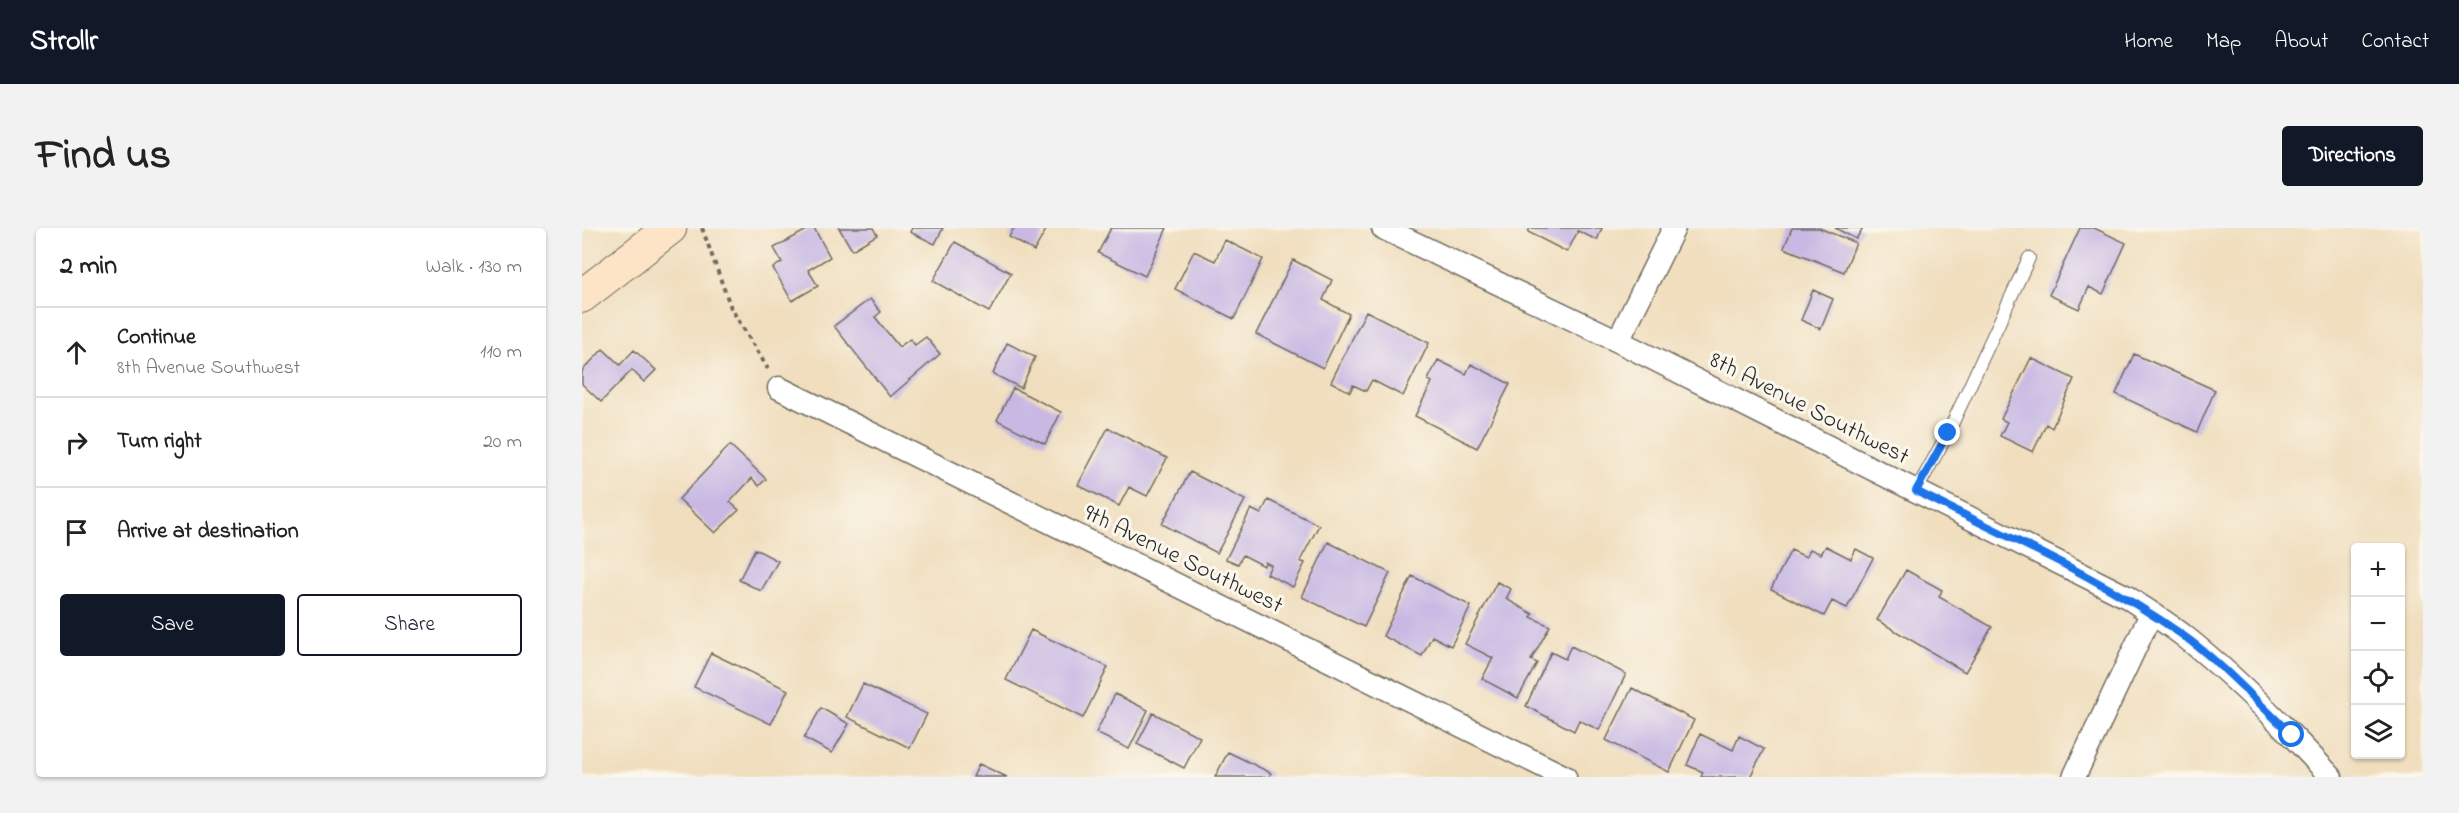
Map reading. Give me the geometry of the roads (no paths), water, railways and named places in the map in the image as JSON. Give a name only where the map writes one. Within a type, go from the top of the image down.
[{"type":"main road","points":[[582,296],[670,228]]},
{"type":"street","name":"8th Avenue Southwest","points":[[1383,228],[1618,341],[2127,597],[2182,634],[2207,655],[2292,735],[2331,777]]},
{"type":"street","points":[[1618,341],[1674,228]]},
{"type":"street","name":"9th Avenue Southwest","points":[[779,388],[1565,777]]},
{"type":"street","points":[[2074,777],[2151,614]]},
{"type":"lane","points":[[1916,491],[1948,433],[2029,258]]}]
